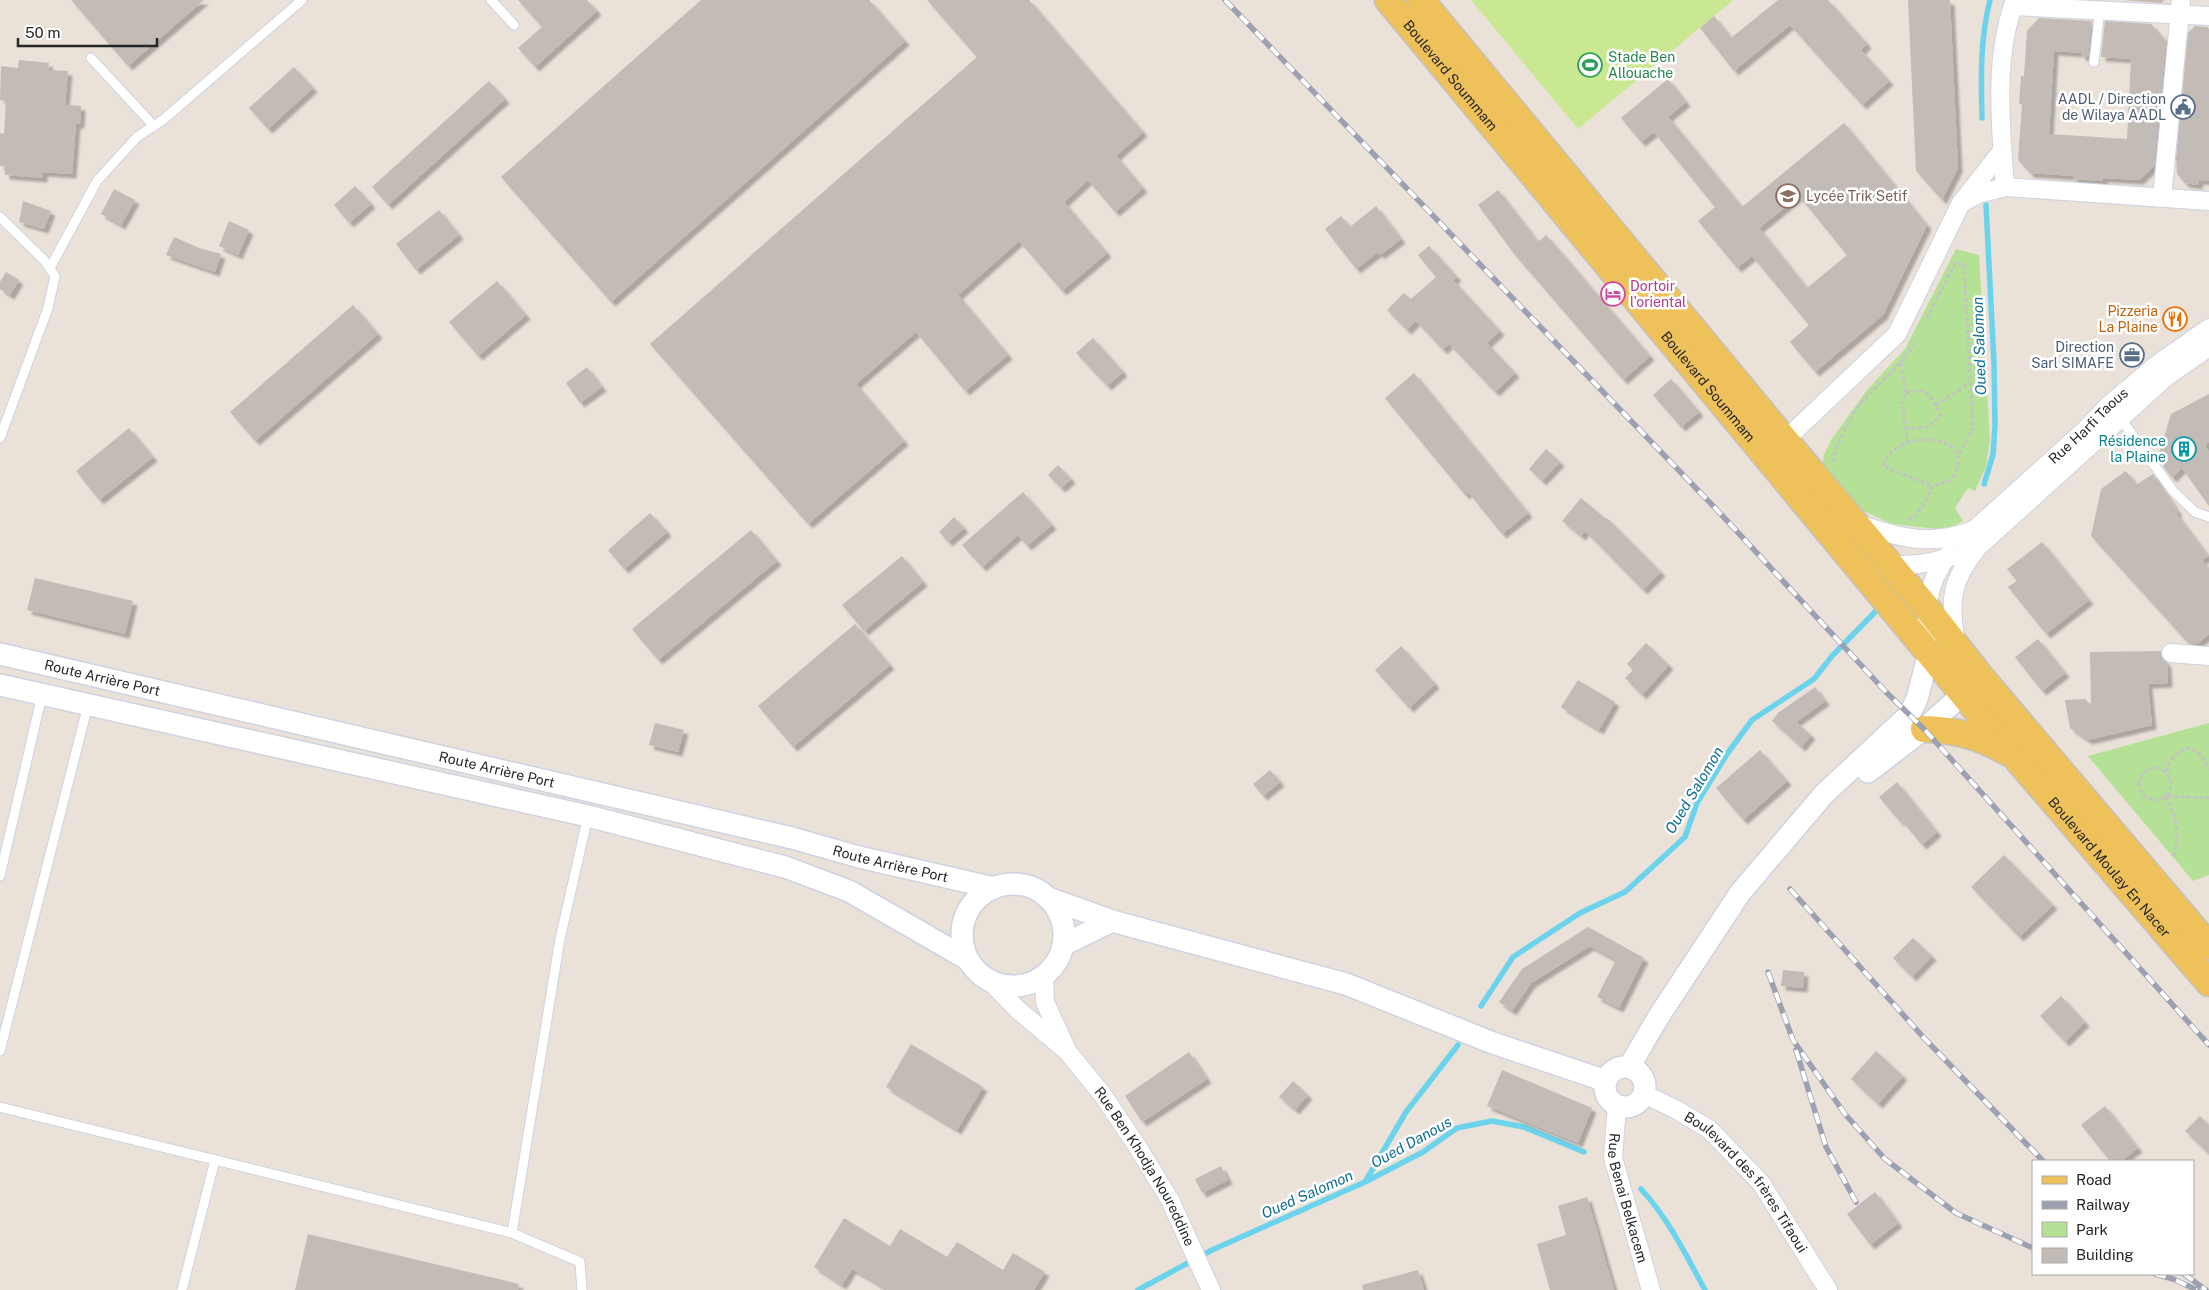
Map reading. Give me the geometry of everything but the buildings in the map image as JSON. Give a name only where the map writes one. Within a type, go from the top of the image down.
[{"type":"main road","name":"Boulevard Soummam","points":[[1388,0],[1929,653],[1964,671]]},
{"type":"main road","name":"Boulevard Soummam","points":[[1421,0],[1853,522],[1926,607],[1964,671],[2018,746]]},
{"type":"main road","points":[[1916,722],[1976,737],[1994,744],[2018,746]]},
{"type":"main road","name":"Boulevard Moulay En Nacer","points":[[2018,746],[2209,946]]},
{"type":"main road","name":"Boulevard Moulay En Nacer","points":[[2018,746],[2209,983]]},
{"type":"street","points":[[2005,187],[2002,150],[2001,73],[2005,40],[2014,3],[2180,7],[2209,16]]},
{"type":"street","points":[[2162,198],[2180,7]]},
{"type":"street","points":[[1785,440],[1896,334],[1961,203],[2002,150]]},
{"type":"street","points":[[1961,203],[1978,194],[2005,187],[2209,201]]},
{"type":"street","name":"Rue Harfi Taous","points":[[1964,671],[1951,611],[1952,594],[1958,577],[1981,534],[2110,405],[2159,363],[2209,328]]},
{"type":"street","name":"Rue Harfi Taous","points":[[1929,653],[1926,607],[1931,586],[1947,557],[1955,547],[1981,534],[2121,419],[2167,376],[2209,347]]},
{"type":"street","name":"Rue Harfi Taous","points":[[1853,522],[1887,533],[1920,540],[1981,534]]},
{"type":"street","points":[[1848,555],[1891,565],[1925,564],[1947,557]]},
{"type":"street","points":[[1916,722],[1917,700],[1929,653]]},
{"type":"street","points":[[2171,653],[2209,656]]},
{"type":"street","name":"Route Arrière Port","points":[[0,654],[792,838],[859,857],[994,888]]},
{"type":"street","points":[[1629,1067],[1659,1016],[1730,908],[1766,862],[1795,830],[1831,804],[1885,758],[1964,671]]},
{"type":"street","name":"Route Arrière Port","points":[[0,685],[588,816],[785,867],[849,891],[968,959]]},
{"type":"street","points":[[1048,898],[1058,912],[1064,928],[1063,945],[1059,957],[1044,976],[1032,983],[1018,986],[1003,986],[990,981],[977,972],[968,959],[962,943],[962,926],[969,910],[979,897],[994,888],[1008,884],[1022,885],[1036,890],[1048,898],[1112,921],[1346,984],[1493,1043],[1606,1081]]},
{"type":"street","points":[[1063,945],[1112,921]]},
{"type":"street","name":"Rue Ben Khodja Noureddine","points":[[1044,976],[1045,1002],[1067,1051]]},
{"type":"street","name":"Rue Ben Khodja Noureddine","points":[[990,981],[1018,1010],[1067,1051],[1102,1094],[1170,1200],[1211,1290]]},
{"type":"street","points":[[1629,1067],[1636,1070],[1644,1080],[1644,1094],[1636,1104],[1630,1107],[1616,1105],[1608,1098],[1606,1081],[1612,1071],[1617,1068],[1629,1067]]},
{"type":"street","name":"Boulevard des frères Tifaoui","points":[[1644,1094],[1709,1129],[1761,1183],[1828,1290]]},
{"type":"street","name":"Rue Benai Belkacem","points":[[1616,1105],[1613,1158],[1651,1290]]},
{"type":"lane","points":[[50,268],[97,181],[137,137],[164,119],[302,0]]},
{"type":"lane","points":[[491,0],[514,25]]},
{"type":"lane","points":[[2094,62],[2106,6]]},
{"type":"lane","points":[[91,58],[154,126]]},
{"type":"lane","points":[[0,217],[44,260],[55,276],[48,308],[0,438]]},
{"type":"lane","points":[[2121,419],[2173,491],[2195,512],[2209,517]]},
{"type":"lane","points":[[0,876],[42,695]]},
{"type":"lane","points":[[0,1051],[88,705]]},
{"type":"lane","points":[[512,1233],[560,939],[588,816]]},
{"type":"lane","points":[[0,1108],[512,1233],[580,1262],[582,1290]]},
{"type":"lane","points":[[182,1290],[215,1160]]},
{"type":"path","points":[[1926,319],[1956,262],[1964,265],[1973,428],[1958,456]]},
{"type":"path","points":[[1834,464],[1833,458],[1852,416],[1861,403],[1910,352],[1918,335]]},
{"type":"path","points":[[1901,362],[1906,393],[1902,403],[1908,443]]},
{"type":"path","points":[[1936,405],[1971,383]]},
{"type":"path","points":[[1906,393],[1922,390],[1930,394],[1941,415],[1928,427],[1906,429]]},
{"type":"path","points":[[1922,439],[1946,443],[1954,448],[1958,456],[1958,465],[1951,480],[1932,486],[1897,474],[1883,466],[1886,457],[1895,450],[1908,443],[1922,439]]},
{"type":"path","points":[[1906,521],[1916,516],[1932,486]]},
{"type":"path","points":[[2166,796],[2171,782],[2166,772],[2169,761],[2178,752],[2192,748],[2200,755],[2209,770]]},
{"type":"path","points":[[2166,772],[2155,768],[2141,775],[2138,785],[2146,798],[2156,801],[2166,796],[2209,798]]},
{"type":"path","points":[[2166,796],[2175,818],[2178,846],[2173,856]]},
{"type":"green space","name":"Stade Ben Allouache","points":[[1471,0],[1733,0],[1578,129]]},
{"type":"green space","points":[[1956,249],[1979,255],[1990,440],[1986,467],[1975,491],[1968,488],[1955,508],[1963,521],[1953,526],[1937,529],[1892,524],[1859,509],[1822,467],[1824,455],[1831,440],[1867,390],[1905,349]]},
{"type":"green space","points":[[2209,723],[2209,875],[2193,881],[2088,756]]},
{"type":"waterway","name":"Oued Salomon","points":[[1982,118],[1981,73],[1984,29],[1990,0]]},
{"type":"waterway","name":"Oued Salomon","points":[[1984,484],[1993,455],[1995,425],[1994,363],[1986,205]]},
{"type":"waterway","name":"Oued Salomon","points":[[1481,1006],[1513,957],[1580,913],[1625,892],[1685,837],[1697,803],[1727,754],[1752,720],[1814,679],[1832,656],[1875,612]]},
{"type":"waterway","name":"Oued Salomon","points":[[1138,1290],[1212,1250],[1365,1182],[1406,1112],[1458,1045]]},
{"type":"waterway","name":"Oued Danous","points":[[1365,1182],[1423,1152],[1457,1128],[1492,1121],[1524,1127],[1584,1152]]},
{"type":"waterway","name":"Oued Danous","points":[[1641,1189],[1668,1224],[1705,1290]]},
{"type":"railway","points":[[1225,0],[1718,511],[1886,692],[1924,729],[2209,1045]]},
{"type":"railway","points":[[1790,889],[1925,1039],[2042,1160]]},
{"type":"railway","points":[[1768,972],[1793,1040],[1845,1114],[1885,1159],[1956,1213],[2032,1248]]},
{"type":"railway","points":[[1796,1050],[1826,1147],[1856,1202]]},
{"type":"railway","points":[[2159,1275],[2173,1279],[2197,1290]]},
{"type":"railway","points":[[2185,1275],[2206,1290]]},
{"type":"place","name":"Stade Ben Allouache","points":[[1590,65]]},
{"type":"place","name":"AADL / Direction de Wilaya AADL","points":[[2183,107]]},
{"type":"place","name":"Lycée Trik Setif","points":[[1788,196]]},
{"type":"place","name":"Dortoir l'oriental","points":[[1613,294]]},
{"type":"place","name":"Pizzeria La Plaine","points":[[2175,319]]},
{"type":"place","name":"Direction Sarl SIMAFE","points":[[2132,355]]},
{"type":"place","name":"Résidence la Plaine","points":[[2184,449]]}]
